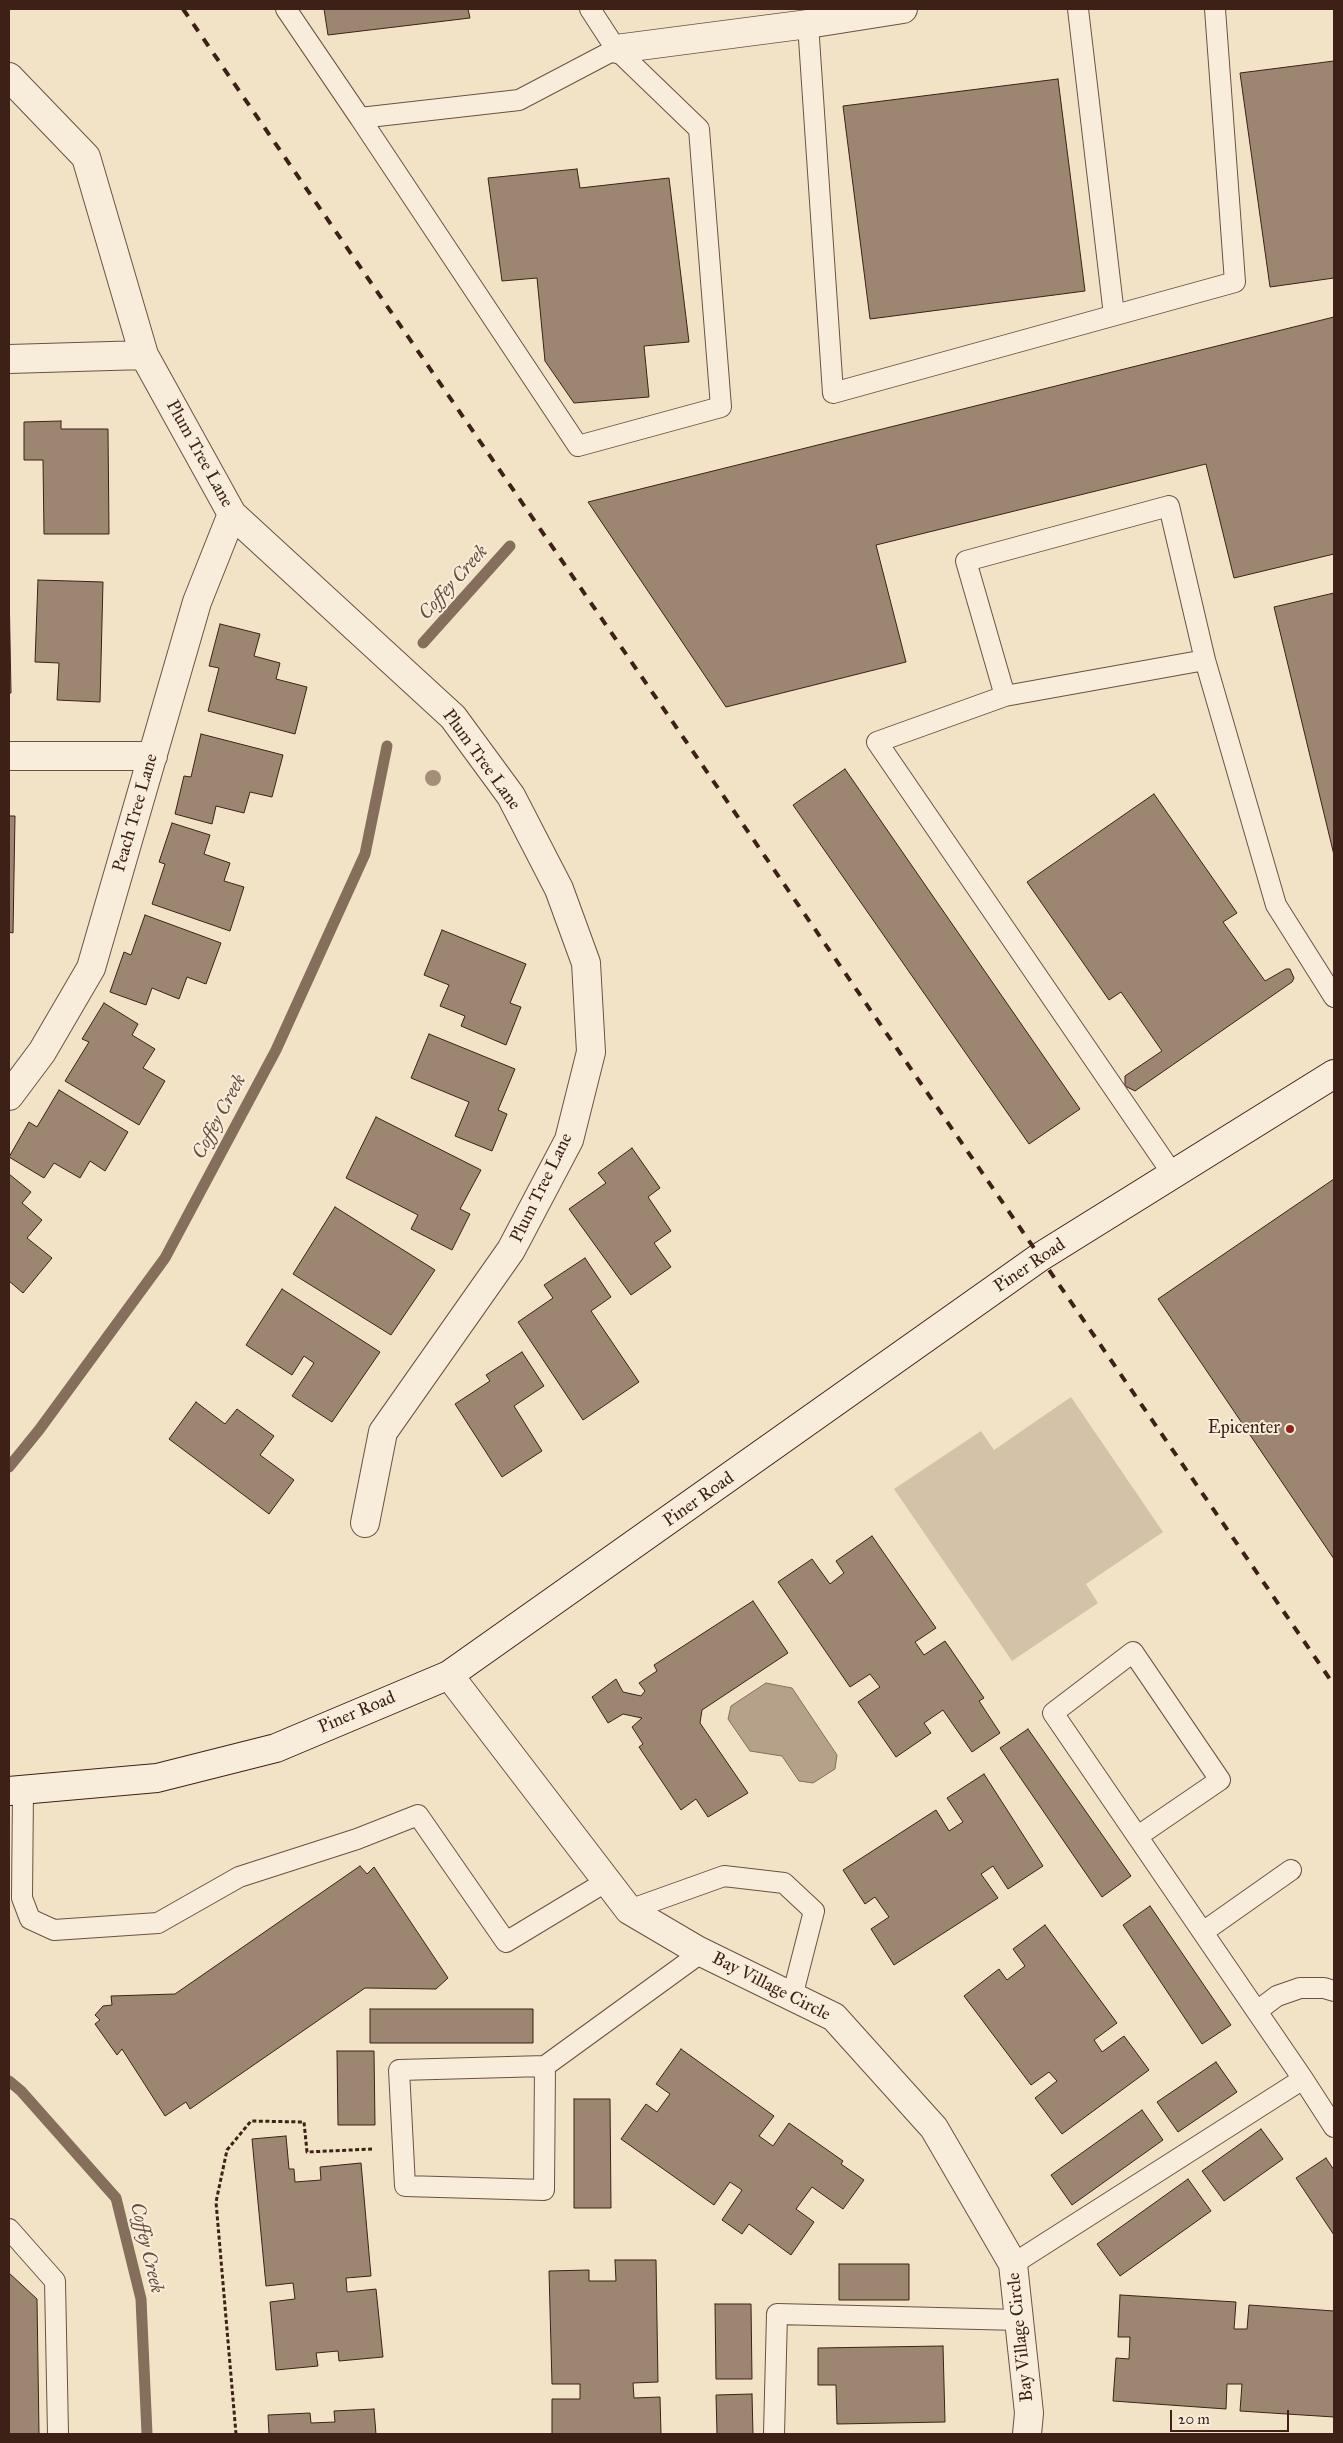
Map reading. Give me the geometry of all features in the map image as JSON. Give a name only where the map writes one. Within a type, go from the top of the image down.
[{"type":"street","points":[[616,48],[808,24],[867,12],[903,9]]},
{"type":"street","name":"Plum Tree Lane","points":[[9,77],[86,157],[144,356],[232,514],[453,717],[511,796],[559,889],[586,963],[591,1052],[569,1140],[511,1250],[382,1432],[365,1523]]},
{"type":"street","points":[[9,359],[144,356]]},
{"type":"street","name":"Peach Tree Lane","points":[[9,1096],[42,1052],[91,968],[197,602],[232,514]]},
{"type":"street","points":[[9,756],[153,756]]},
{"type":"street","name":"Piner Road","points":[[16,1790],[157,1778],[276,1748],[449,1675],[1040,1257],[1174,1176],[1334,1074]]},
{"type":"street","name":"Bay Village Circle","points":[[449,1675],[629,1910],[702,1952],[834,2017],[934,2128],[1013,2264],[1029,2413],[1027,2434]]},
{"type":"lane","points":[[286,9],[578,446],[721,407],[699,128],[616,48],[590,9]]},
{"type":"lane","points":[[1078,9],[1114,316]]},
{"type":"lane","points":[[808,24],[833,394],[1235,282],[1215,9]]},
{"type":"lane","points":[[360,118],[519,100],[616,48]]},
{"type":"lane","points":[[1005,696],[966,561],[1169,506],[1205,660],[1276,905],[1334,997]]},
{"type":"lane","points":[[1174,1176],[878,742],[1005,696],[1205,660]]},
{"type":"lane","points":[[1138,1836],[1220,1780],[1133,1652],[1053,1713],[1334,2127]]},
{"type":"lane","points":[[16,1790],[22,1898],[30,1920],[54,1930],[158,1923],[239,1877],[357,1840],[418,1815],[506,1942],[607,1882]]},
{"type":"lane","points":[[1203,1932],[1292,1870]]},
{"type":"lane","points":[[629,1910],[724,1876],[784,1883],[814,1911],[792,1997]]},
{"type":"lane","points":[[545,2066],[544,2190],[405,2186],[399,2070],[545,2066],[702,1952]]},
{"type":"lane","points":[[1257,2011],[1276,1996],[1300,1988],[1324,1988],[1334,1991]]},
{"type":"lane","points":[[1013,2264],[1303,2079]]},
{"type":"lane","points":[[9,2229],[55,2281],[58,2434]]},
{"type":"lane","points":[[774,2434],[778,2314],[1019,2320]]},
{"type":"path","points":[[236,2434],[216,2202],[227,2150],[251,2121],[304,2122],[307,2152],[403,2148]]},
{"type":"shaded area","points":[[1071,1397],[1163,1532],[1086,1584],[1098,1603],[1012,1661],[894,1489],[981,1431],[994,1450]]},
{"type":"shaded area","points":[[766,1683],[792,1688],[837,1755],[835,1769],[813,1783],[799,1781],[782,1756],[750,1751],[728,1719],[731,1706]]},
{"type":"building","points":[[324,9],[468,9],[470,18],[328,35]]},
{"type":"building","points":[[1334,61],[1334,278],[1270,287],[1240,73]]},
{"type":"building","points":[[1058,79],[1085,291],[870,319],[843,106]]},
{"type":"building","points":[[577,169],[580,188],[669,178],[689,342],[644,346],[649,397],[574,403],[545,361],[537,278],[502,281],[488,178]]},
{"type":"building","points":[[1334,317],[1334,554],[1234,578],[1206,464],[876,545],[906,662],[726,707],[588,502]]},
{"type":"building","points":[[61,421],[61,429],[108,429],[109,534],[44,534],[43,460],[24,460],[24,422]]},
{"type":"building","points":[[38,580],[103,582],[100,702],[57,700],[59,663],[35,662]]},
{"type":"building","points":[[9,587],[11,693],[9,693]]},
{"type":"building","points":[[1334,593],[1334,855],[1274,607]]},
{"type":"building","points":[[220,624],[260,634],[254,656],[280,663],[276,679],[307,687],[295,734],[208,711],[219,668],[209,666]]},
{"type":"building","points":[[201,734],[283,755],[272,797],[250,792],[244,813],[216,806],[212,824],[175,814],[184,776],[191,777]]},
{"type":"building","points":[[845,769],[1080,1109],[1029,1144],[793,805]]},
{"type":"building","points":[[1154,794],[1237,913],[1223,922],[1265,981],[1286,969],[1290,969],[1294,978],[1292,982],[1135,1091],[1125,1086],[1125,1076],[1162,1051],[1121,992],[1109,1000],[1027,882]]},
{"type":"building","points":[[9,816],[15,816],[13,933],[9,932]]},
{"type":"building","points":[[172,823],[210,835],[204,854],[230,863],[224,881],[244,887],[230,931],[152,904],[165,864],[159,862]]},
{"type":"building","points":[[145,915],[221,943],[206,984],[187,977],[179,999],[152,988],[146,1005],[110,992],[124,952],[131,955]]},
{"type":"building","points":[[442,930],[526,964],[510,1003],[521,1007],[506,1045],[461,1026],[465,1016],[440,1006],[449,985],[424,975]]},
{"type":"building","points":[[104,1003],[138,1024],[132,1035],[155,1049],[143,1068],[165,1081],[139,1125],[65,1081],[89,1042],[82,1039]]},
{"type":"building","points":[[429,1034],[515,1069],[498,1110],[507,1114],[492,1151],[455,1136],[469,1102],[411,1078]]},
{"type":"building","points":[[59,1090],[128,1132],[105,1171],[90,1161],[80,1178],[54,1163],[44,1178],[9,1157],[29,1122],[37,1127]]},
{"type":"building","points":[[376,1117],[481,1170],[460,1209],[470,1214],[452,1250],[411,1229],[418,1215],[346,1178]]},
{"type":"building","points":[[632,1148],[660,1188],[648,1197],[671,1231],[654,1243],[671,1267],[631,1295],[569,1209],[606,1183],[598,1173]]},
{"type":"building","points":[[9,1174],[31,1192],[22,1203],[42,1220],[27,1238],[52,1258],[23,1293],[9,1281]]},
{"type":"building","name":"Epicenter","points":[[1334,1179],[1334,1559],[1158,1299]]},
{"type":"building","points":[[335,1207],[435,1270],[391,1335],[293,1274]]},
{"type":"building","points":[[585,1258],[611,1297],[591,1311],[639,1382],[583,1420],[518,1322],[553,1298],[544,1285]]},
{"type":"building","points":[[282,1289],[380,1352],[332,1422],[292,1396],[314,1363],[304,1356],[292,1375],[246,1345]]},
{"type":"building","points":[[522,1352],[544,1386],[514,1406],[542,1451],[502,1477],[455,1404],[490,1381],[486,1375]]},
{"type":"building","points":[[196,1402],[225,1424],[237,1409],[274,1436],[260,1455],[294,1480],[269,1514],[169,1439]]},
{"type":"building","points":[[872,1536],[936,1628],[915,1642],[924,1655],[945,1641],[984,1698],[979,1701],[1000,1733],[972,1752],[943,1710],[924,1723],[931,1733],[896,1757],[858,1702],[880,1687],[870,1674],[850,1687],[778,1582],[812,1559],[830,1584],[844,1573],[836,1561]]},
{"type":"building","points":[[753,1601],[788,1653],[702,1710],[700,1723],[748,1793],[708,1817],[696,1799],[681,1810],[639,1747],[643,1744],[632,1727],[642,1718],[623,1714],[608,1723],[592,1697],[616,1679],[623,1692],[641,1696],[645,1691],[639,1683],[657,1671],[654,1665]]},
{"type":"building","points":[[1028,1729],[1131,1876],[1102,1897],[1000,1748]]},
{"type":"building","points":[[984,1774],[1043,1866],[1008,1889],[993,1866],[981,1874],[998,1898],[894,1965],[871,1929],[889,1917],[875,1897],[865,1904],[843,1870],[936,1810],[949,1831],[963,1822],[947,1798]]},
{"type":"building","points":[[360,1866],[367,1874],[374,1867],[448,1978],[436,1989],[365,1988],[190,2109],[186,2102],[165,2116],[122,2049],[117,2055],[95,2024],[100,2020],[95,2015],[103,2006],[112,2005],[111,1996],[175,1994]]},
{"type":"building","points":[[1150,1906],[1231,2025],[1202,2044],[1123,1925]]},
{"type":"building","points":[[1045,1925],[1117,2023],[1094,2040],[1102,2052],[1124,2036],[1149,2070],[1062,2134],[1035,2098],[1057,2081],[1049,2072],[1031,2085],[964,1996],[999,1969],[1007,1980],[1025,1966],[1013,1949]]},
{"type":"building","points":[[370,2009],[533,2009],[533,2043],[370,2043]]},
{"type":"building","points":[[681,2049],[774,2116],[759,2136],[773,2146],[789,2123],[843,2161],[841,2164],[864,2180],[843,2209],[812,2187],[796,2209],[814,2222],[791,2255],[749,2224],[742,2234],[722,2220],[742,2190],[730,2182],[714,2205],[621,2139],[646,2104],[657,2112],[670,2094],[656,2084]]},
{"type":"building","points":[[337,2051],[374,2051],[375,2125],[338,2125]]},
{"type":"building","points":[[1216,2062],[1237,2092],[1178,2132],[1157,2102]]},
{"type":"building","points":[[574,2099],[610,2099],[611,2208],[574,2208]]},
{"type":"building","points":[[1142,2110],[1163,2140],[1072,2205],[1051,2175]]},
{"type":"building","points":[[1261,2129],[1283,2159],[1224,2201],[1202,2171]]},
{"type":"building","points":[[286,2136],[289,2169],[294,2169],[295,2182],[321,2180],[320,2167],[361,2163],[371,2276],[346,2278],[347,2292],[376,2289],[383,2357],[339,2361],[338,2351],[316,2353],[318,2366],[276,2370],[270,2302],[295,2299],[293,2283],[266,2286],[252,2139]]},
{"type":"building","points":[[1326,2158],[1334,2170],[1334,2235],[1296,2178]]},
{"type":"building","points":[[1188,2179],[1211,2211],[1120,2276],[1097,2244]]},
{"type":"building","points":[[615,2260],[656,2260],[658,2382],[633,2383],[634,2398],[660,2397],[661,2434],[552,2434],[552,2399],[580,2399],[580,2384],[552,2384],[549,2271],[589,2270],[589,2281],[616,2281]]},
{"type":"building","points":[[839,2264],[909,2264],[909,2300],[839,2300]]},
{"type":"building","points":[[9,2273],[37,2299],[39,2434],[9,2434]]},
{"type":"building","points":[[1120,2295],[1236,2302],[1234,2329],[1247,2329],[1249,2305],[1334,2311],[1334,2417],[1240,2411],[1242,2384],[1227,2384],[1226,2409],[1113,2401],[1116,2358],[1129,2359],[1130,2337],[1118,2337]]},
{"type":"building","points":[[715,2304],[751,2304],[752,2379],[716,2379]]},
{"type":"building","points":[[943,2346],[945,2422],[837,2424],[836,2385],[818,2385],[818,2348]]},
{"type":"building","points":[[752,2394],[753,2434],[717,2434],[716,2395]]},
{"type":"building","points":[[374,2409],[376,2434],[269,2434],[268,2415],[310,2413],[311,2423],[335,2422],[334,2411]]},
{"type":"waterway","name":"Coffey Creek","points":[[423,643],[510,546]]},
{"type":"waterway","name":"Coffey Creek","points":[[9,1467],[39,1430],[165,1258],[276,1050],[365,854],[387,746]]},
{"type":"waterway","name":"Coffey Creek","points":[[9,2081],[21,2091],[116,2198],[141,2299],[147,2434]]},
{"type":"railway","points":[[183,9],[1334,1685]]},
{"type":"place","name":"Epicenter","points":[[1290,1429]]}]
